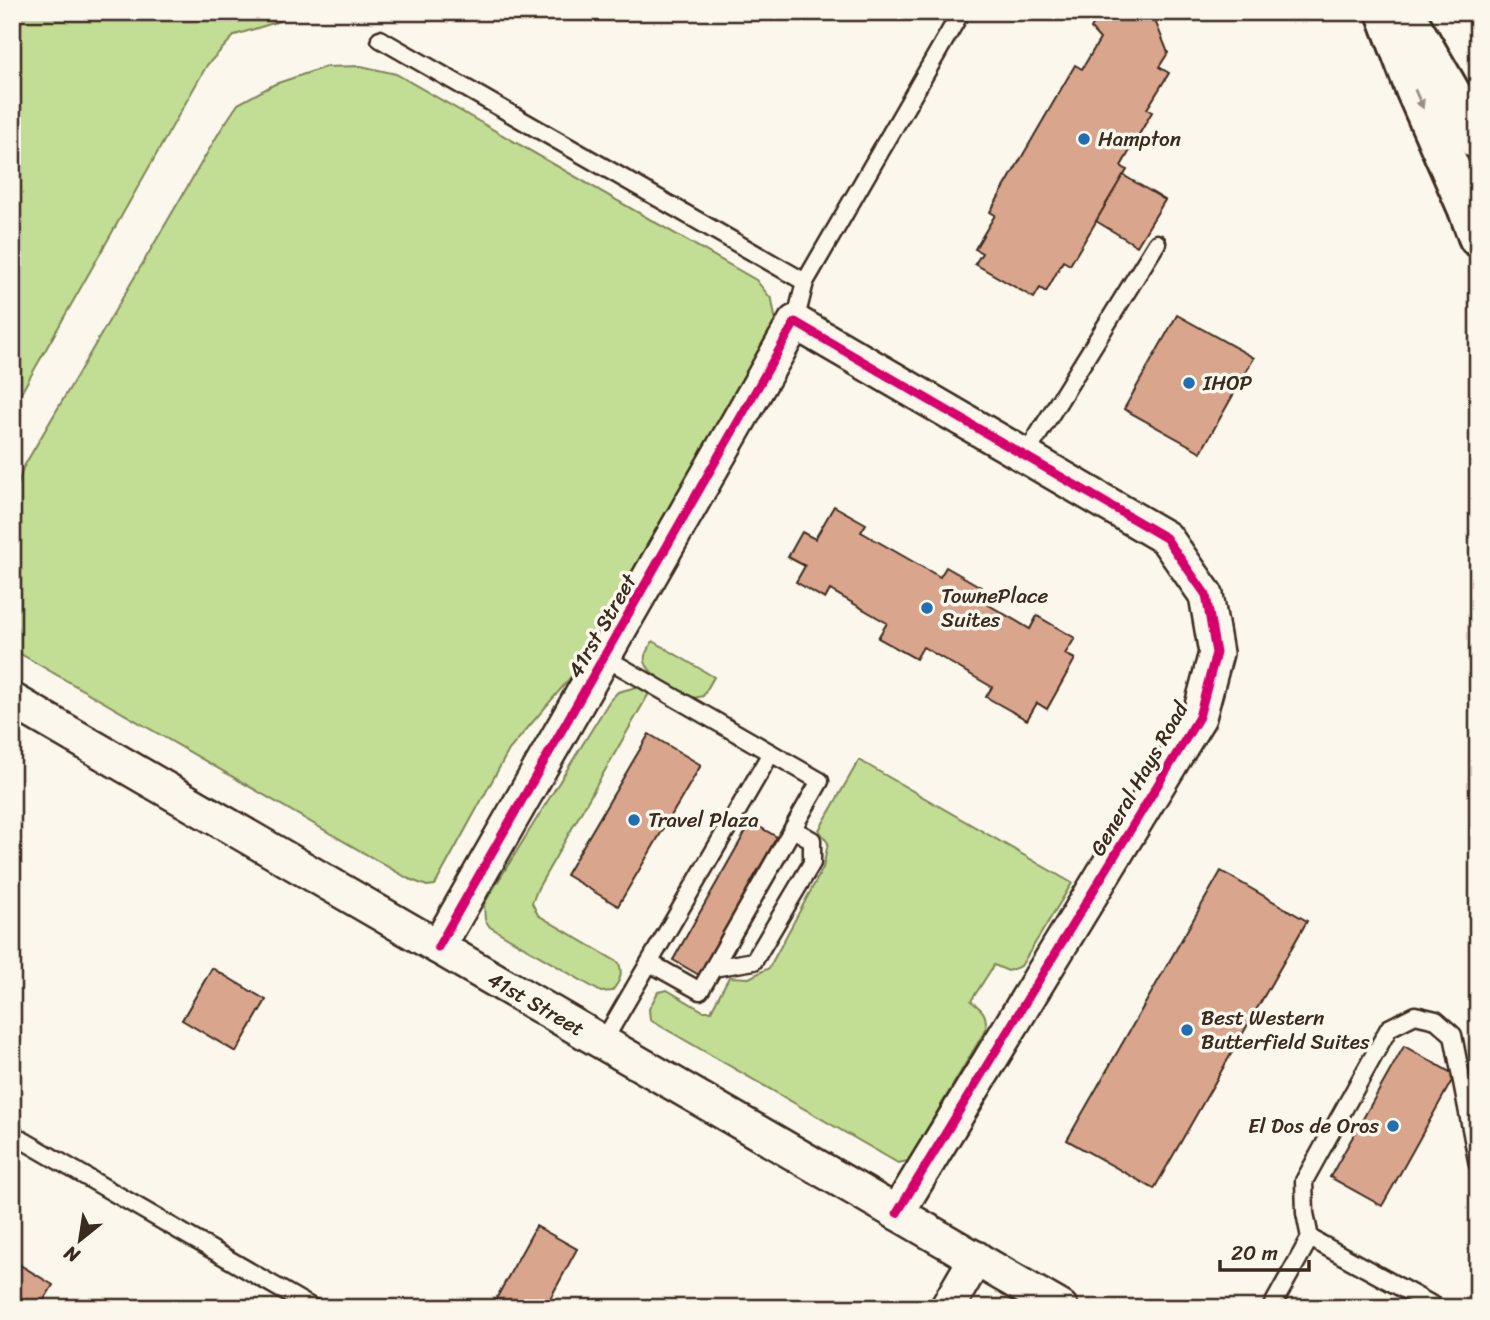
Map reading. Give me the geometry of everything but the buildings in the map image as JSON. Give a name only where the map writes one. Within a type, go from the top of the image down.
[{"type":"highway","points":[[1386,12],[1415,89],[1478,237]]},
{"type":"highway","points":[[1404,12],[1478,140]]},
{"type":"street","name":"General Hays Road","points":[[795,322],[1166,538],[1206,595],[1216,653],[1199,717],[897,1213]]},
{"type":"street","name":"41rst Street","points":[[438,947],[795,322]]},
{"type":"street","name":"41st Street","points":[[12,700],[1061,1308]]},
{"type":"street","points":[[947,1308],[976,1258]]},
{"type":"lane","points":[[795,322],[805,282],[961,12]]},
{"type":"lane","points":[[380,38],[805,282]]},
{"type":"lane","points":[[1025,456],[1157,243]]},
{"type":"lane","points":[[604,657],[820,781],[700,991],[650,963]]},
{"type":"lane","points":[[603,1042],[771,753]]},
{"type":"lane","points":[[713,968],[754,961],[812,863],[812,840],[793,829]]},
{"type":"lane","points":[[1271,1308],[1310,1238],[1305,1213],[1304,1181],[1390,1028],[1415,1015],[1436,1020],[1453,1035],[1478,1165]]},
{"type":"lane","points":[[12,1134],[313,1308]]},
{"type":"lane","points":[[1310,1238],[1437,1308]]},
{"type":"green space","points":[[12,12],[285,12],[280,21],[235,35],[207,65],[12,409]]},
{"type":"green space","points":[[361,66],[396,74],[756,280],[772,300],[777,328],[588,657],[509,750],[435,885],[427,886],[409,879],[12,649],[12,505],[23,468],[220,131],[238,104],[275,84],[325,67]]},
{"type":"green space","points":[[653,641],[714,677],[703,696],[694,698],[663,681],[649,669],[645,656]]},
{"type":"green space","points":[[640,686],[647,690],[648,695],[532,903],[538,915],[619,963],[621,974],[617,984],[612,991],[601,992],[490,927],[485,920],[484,904],[610,700],[618,692]]},
{"type":"green space","points":[[859,760],[1072,883],[1021,966],[1008,971],[994,965],[971,1001],[983,1013],[986,1029],[908,1161],[898,1163],[650,1020],[649,1009],[658,992],[667,990],[703,1011],[711,1011],[729,977],[749,978],[769,968],[823,868],[828,843],[819,830]]},
{"type":"cycle path","points":[[438,947],[795,322],[1166,538],[1206,595],[1216,653],[1199,717],[897,1213]]},
{"type":"place","name":"Hampton","points":[[1084,139]]},
{"type":"place","name":"IHOP","points":[[1189,383]]},
{"type":"place","name":"TownePlace Suites","points":[[927,608]]},
{"type":"place","name":"Travel Plaza","points":[[634,820]]},
{"type":"place","name":"Best Western Butterfield Suites","points":[[1187,1030]]},
{"type":"place","name":"El Dos de Oros","points":[[1393,1126]]}]
